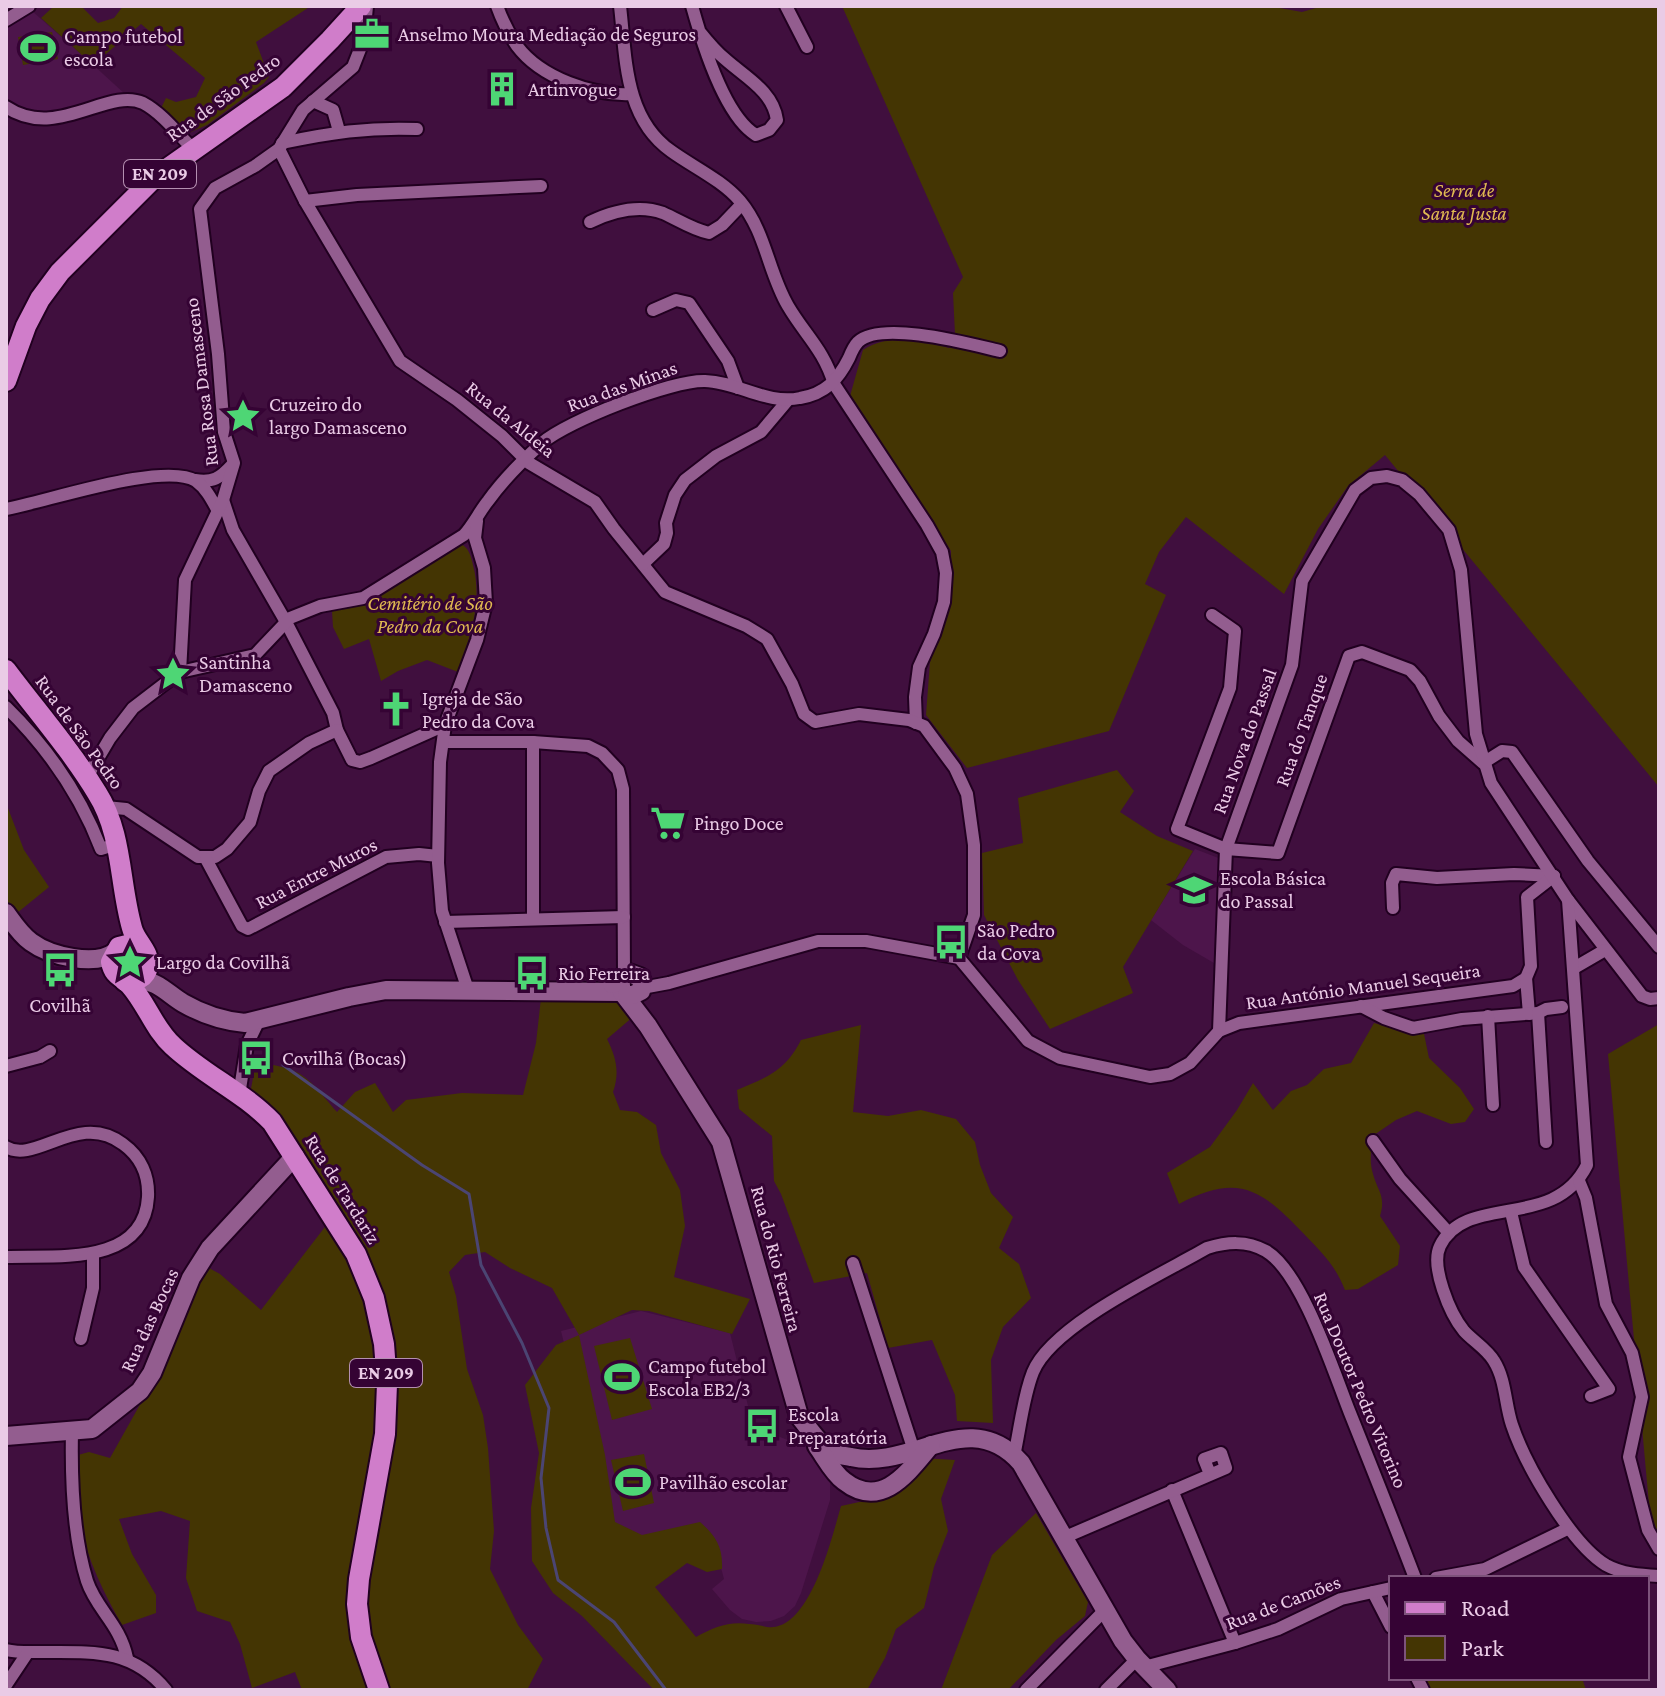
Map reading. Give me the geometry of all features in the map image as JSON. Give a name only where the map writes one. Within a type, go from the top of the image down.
[{"type":"main road","name":"Rua de São Pedro","points":[[6,381],[26,326],[40,299],[60,272],[144,187],[193,149],[346,44],[361,6]]},
{"type":"main road","name":"Rua de São Pedro","points":[[6,670],[106,807],[117,844],[133,932],[134,969]]},
{"type":"main road","name":"Rua de São Pedro","points":[[117,950],[128,930],[129,917]]},
{"type":"main road","name":"EN 209","points":[[117,950],[111,962],[134,969]]},
{"type":"main road","name":"Rua de Tardariz","points":[[134,969],[144,1006],[161,1034],[174,1048],[272,1122],[356,1254],[374,1298],[384,1344],[387,1384],[385,1434],[357,1604],[361,1637],[379,1690]]},
{"type":"street","points":[[6,20],[29,6]]},
{"type":"street","name":"Rua Rosa Damasceno","points":[[180,672],[185,580],[221,505],[234,463],[224,432],[200,209],[215,188],[255,166],[280,146],[303,110],[353,67],[346,44],[364,39],[367,6]]},
{"type":"street","points":[[497,6],[519,48],[542,67],[586,88],[614,95],[632,94]]},
{"type":"street","points":[[620,6],[632,94],[646,124],[666,147],[721,185],[742,204],[760,231],[787,305],[822,353],[834,384],[942,552],[946,573],[944,602],[919,667],[916,723],[924,726],[955,768],[967,794],[974,845],[974,915],[959,958]]},
{"type":"street","points":[[692,6],[699,31],[715,74],[735,116],[756,135],[769,130],[777,120],[767,94],[723,58],[699,31]]},
{"type":"street","points":[[786,6],[807,47]]},
{"type":"street","points":[[6,107],[34,119],[52,118],[123,101],[141,102],[161,116],[193,149]]},
{"type":"street","points":[[313,101],[333,110],[339,131]]},
{"type":"street","points":[[280,146],[339,131],[376,127],[417,129]]},
{"type":"street","name":"Rua da Aldeia","points":[[280,146],[305,201],[400,361],[491,427],[525,460],[595,502],[665,592],[746,626],[767,639],[804,714],[815,722],[859,714],[916,723]]},
{"type":"street","points":[[305,201],[357,195],[541,186]]},
{"type":"street","points":[[590,222],[610,213],[647,209],[694,230],[709,233],[722,225],[742,204]]},
{"type":"street","points":[[653,310],[676,300],[689,303],[728,361],[738,388]]},
{"type":"street","points":[[643,564],[664,544],[666,523],[675,495],[685,480],[716,456],[761,432],[788,400],[803,398],[834,384],[857,343],[872,334],[907,334],[1000,351]]},
{"type":"street","name":"Rua das Minas","points":[[286,622],[320,606],[363,598],[464,535],[477,521],[487,502],[525,460],[544,441],[564,428],[676,385],[704,381],[788,400]]},
{"type":"street","points":[[6,509],[141,477],[178,475],[207,482],[219,479],[234,463]]},
{"type":"street","name":"Rua Nova do Passal","points":[[1219,1031],[1226,849],[1292,665],[1302,581],[1355,490],[1371,478],[1387,476],[1402,480],[1419,494],[1449,530],[1461,570],[1476,734],[1491,783],[1605,950],[1642,996],[1659,998]]},
{"type":"street","points":[[195,480],[221,505],[333,713],[337,730],[352,760],[360,762],[445,725]]},
{"type":"street","points":[[468,990],[445,922],[438,856],[445,725],[477,640],[486,603],[484,568],[475,538],[477,521]]},
{"type":"street","points":[[1212,615],[1235,631],[1230,688],[1177,829],[1226,849]]},
{"type":"street","points":[[87,777],[110,738],[133,708],[180,672],[227,664],[255,655],[286,622]]},
{"type":"street","name":"Rua do Tanque","points":[[1226,849],[1278,853],[1349,656],[1362,652],[1410,670],[1458,741],[1483,763]]},
{"type":"street","points":[[6,707],[60,767],[86,811],[101,849],[117,844]]},
{"type":"street","points":[[106,807],[126,809],[198,857],[206,859],[227,849],[250,822],[269,771],[309,743],[337,730]]},
{"type":"street","points":[[443,742],[533,742],[588,746],[602,753],[618,770],[623,789],[624,917],[630,982]]},
{"type":"street","points":[[533,742],[533,919]]},
{"type":"street","points":[[1483,763],[1502,751],[1512,752],[1588,861],[1659,947]]},
{"type":"street","name":"Rua Entre Muros","points":[[206,859],[242,926],[248,929],[386,857],[438,856]]},
{"type":"street","points":[[1393,908],[1392,883],[1396,874],[1437,878],[1514,874],[1554,876]]},
{"type":"street","points":[[1546,1142],[1533,1014],[1526,978],[1531,966],[1527,897],[1554,876]]},
{"type":"street","points":[[1568,900],[1587,1165],[1579,1181],[1551,1202],[1475,1217],[1449,1233],[1439,1247],[1437,1266],[1443,1290],[1461,1328],[1494,1360],[1519,1443],[1567,1529],[1606,1565],[1632,1574],[1659,1576]]},
{"type":"street","points":[[6,913],[18,931],[35,945],[76,958],[95,969],[134,969],[187,1005],[217,1018],[245,1023],[386,990],[599,990],[630,982],[669,983],[818,941],[866,941],[959,958],[1028,1041],[1060,1058],[1150,1077],[1170,1074],[1190,1063],[1219,1031]]},
{"type":"street","points":[[445,922],[624,917]]},
{"type":"street","points":[[76,958],[102,959],[117,950]]},
{"type":"street","points":[[1574,968],[1605,950]]},
{"type":"street","name":"Rua António Manuel Sequeira","points":[[1219,1031],[1239,1023],[1513,986],[1526,978]]},
{"type":"street","name":"Rua do Rio Ferreira","points":[[630,982],[648,1026],[721,1142],[799,1416],[819,1441],[835,1454],[864,1460],[889,1459],[967,1438],[1007,1447],[1014,1456]]},
{"type":"street","points":[[1361,1006],[1413,1028],[1488,1016],[1533,1014],[1562,1007]]},
{"type":"street","points":[[1488,1016],[1493,1105]]},
{"type":"street","points":[[239,1095],[247,1045],[259,1020]]},
{"type":"street","points":[[6,1066],[40,1057],[50,1051]]},
{"type":"street","points":[[6,1147],[12,1151],[27,1150],[71,1133],[107,1135],[123,1144],[137,1158],[146,1171],[148,1187],[147,1208],[141,1224],[129,1238],[114,1248],[93,1254],[6,1257]]},
{"type":"street","points":[[1373,1141],[1400,1179],[1449,1233]]},
{"type":"street","name":"Rua das Bocas","points":[[6,1436],[92,1429],[140,1391],[152,1373],[191,1278],[210,1248],[295,1156]]},
{"type":"street","points":[[1579,1181],[1586,1198],[1606,1304],[1632,1353],[1641,1387],[1642,1397],[1629,1457],[1648,1530],[1659,1549]]},
{"type":"street","points":[[1511,1212],[1524,1267],[1609,1389],[1591,1396]]},
{"type":"street","name":"Rua Doutor Pedro Vitorino","points":[[1014,1456],[1034,1370],[1051,1346],[1087,1318],[1207,1248],[1228,1242],[1248,1244],[1267,1252],[1280,1263],[1314,1325],[1414,1576]]},
{"type":"street","points":[[81,1339],[93,1288],[93,1254]]},
{"type":"street","points":[[799,1416],[809,1436],[843,1481],[858,1489],[876,1492],[890,1489],[906,1475],[923,1448],[853,1263]]},
{"type":"street","points":[[72,1431],[71,1466],[88,1583],[123,1638],[127,1658]]},
{"type":"street","points":[[1014,1456],[1104,1611],[1140,1663],[1167,1690]]},
{"type":"street","points":[[889,1459],[898,1467],[899,1473],[890,1489]]},
{"type":"street","points":[[1063,1538],[1210,1474]]},
{"type":"street","points":[[1172,1490],[1235,1643]]},
{"type":"street","points":[[1447,1576],[1485,1569],[1567,1529]]},
{"type":"street","name":"Rua de Camões","points":[[1140,1663],[1235,1643],[1278,1629],[1341,1599],[1389,1588]]},
{"type":"street","points":[[1373,1592],[1389,1623]]},
{"type":"street","points":[[1026,1690],[1104,1611]]},
{"type":"street","points":[[6,1650],[94,1652],[127,1658],[153,1674],[166,1690]]},
{"type":"street","points":[[6,1685],[28,1652]]},
{"type":"street","points":[[1106,1690],[1140,1663]]},
{"type":"shaded area","points":[[32,11],[126,95],[57,112],[38,113],[18,109],[6,100],[6,27]]},
{"type":"shaded area","name":"Escola Básica do Passal","points":[[1195,849],[1221,859],[1214,963],[1183,945],[1151,920]]},
{"type":"shaded area","points":[[641,1311],[730,1333],[753,1426],[810,1449],[830,1478],[830,1500],[801,1593],[795,1606],[784,1616],[756,1622],[742,1619],[730,1610],[712,1589],[724,1579],[719,1560],[615,1548],[561,1331]]},
{"type":"green space","points":[[54,6],[81,6],[98,23],[114,18],[123,6],[311,6],[256,42],[269,77],[264,83],[207,125],[189,133],[161,108],[166,98],[176,102],[196,97],[205,78],[141,24],[93,65],[41,18]]},
{"type":"green space","name":"Serra de Santa Justa","points":[[842,6],[1269,6],[1302,12],[1323,6],[1659,6],[1659,787],[1385,455],[1348,486],[1318,529],[1284,594],[1186,517],[1159,552],[1145,584],[1166,595],[1109,731],[967,768],[926,715],[930,662],[951,592],[951,551],[850,396],[863,350],[873,345],[905,339],[949,348],[955,334],[953,293],[963,277]]},
{"type":"green space","name":"Campo futebol escola","points":[[52,32],[58,59],[23,65],[18,37]]},
{"type":"green space","name":"Cemitério de São Pedro da Cova","points":[[461,544],[471,558],[477,593],[474,619],[458,672],[427,660],[381,681],[369,639],[344,649],[333,627],[332,611],[359,605]]},
{"type":"green space","points":[[1117,770],[1134,791],[1120,812],[1157,836],[1193,851],[1123,967],[1133,993],[1050,1029],[1018,980],[984,915],[982,853],[1023,843],[1018,798]]},
{"type":"green space","points":[[6,803],[24,850],[49,887],[6,922]]},
{"type":"green space","points":[[616,996],[634,1016],[607,1039],[616,1065],[613,1092],[620,1110],[637,1112],[656,1125],[661,1153],[680,1190],[685,1226],[674,1277],[750,1299],[732,1334],[649,1311],[632,1310],[579,1335],[552,1288],[485,1252],[465,1255],[449,1272],[456,1296],[467,1369],[483,1415],[488,1448],[494,1531],[490,1569],[518,1625],[543,1659],[527,1690],[302,1690],[295,1672],[252,1688],[240,1644],[230,1622],[197,1611],[186,1578],[190,1521],[161,1511],[119,1519],[132,1554],[156,1595],[156,1613],[122,1625],[92,1565],[79,1522],[76,1499],[78,1455],[89,1452],[110,1458],[147,1392],[198,1262],[220,1274],[261,1310],[338,1210],[282,1121],[250,1094],[256,1062],[295,1071],[318,1090],[337,1112],[355,1092],[375,1083],[393,1112],[406,1100],[462,1093],[523,1095],[536,1043],[541,998]]},
{"type":"green space","points":[[1374,1023],[1396,1029],[1423,1029],[1429,1058],[1460,1088],[1474,1109],[1465,1122],[1451,1124],[1417,1111],[1374,1135],[1371,1164],[1382,1199],[1380,1216],[1400,1246],[1398,1265],[1358,1289],[1345,1290],[1323,1254],[1262,1197],[1248,1190],[1218,1189],[1179,1204],[1167,1173],[1210,1147],[1253,1083],[1273,1110],[1291,1091],[1307,1085],[1324,1069],[1351,1063]]},
{"type":"green space","points":[[1659,1024],[1659,1541],[1652,1537],[1608,1054]]},
{"type":"green space","points":[[861,1025],[853,1112],[888,1116],[921,1110],[956,1119],[975,1142],[991,1193],[1013,1217],[999,1248],[1019,1264],[1031,1298],[1003,1327],[991,1360],[993,1423],[957,1421],[955,1395],[932,1340],[888,1348],[867,1273],[814,1283],[774,1181],[772,1136],[739,1109],[737,1090],[775,1072],[789,1059],[801,1040]]},
{"type":"green space","points":[[579,1335],[605,1455],[615,1522],[642,1535],[700,1522],[720,1548],[722,1569],[707,1572],[687,1563],[655,1587],[696,1637],[728,1624],[774,1627],[787,1622],[810,1595],[826,1557],[841,1506],[873,1499],[921,1458],[955,1460],[941,1499],[948,1531],[934,1567],[924,1608],[896,1629],[885,1658],[867,1690],[654,1690],[582,1616],[553,1593],[532,1561],[531,1508],[539,1453],[525,1385],[556,1345]]},
{"type":"green space","name":"Campo futebol Escola EB2/3","points":[[630,1338],[652,1409],[612,1420],[594,1346]]},
{"type":"green space","name":"Pavilhão escolar","points":[[644,1454],[654,1503],[623,1511],[611,1460]]},
{"type":"green space","points":[[1036,1513],[1088,1602],[1085,1616],[1056,1640],[1008,1690],[941,1690],[992,1555]]},
{"type":"green space","points":[[1425,1680],[1583,1680],[1586,1690],[1429,1690]]},
{"type":"waterway","points":[[283,1065],[422,1165],[469,1194],[481,1265],[522,1343],[549,1408],[541,1478],[546,1528],[558,1580],[614,1622],[666,1690]]},
{"type":"place","name":"Anselmo Moura Mediação de Seguros","points":[[372,34]]},
{"type":"place","name":"Campo futebol escola","points":[[38,48]]},
{"type":"place","name":"Artinvogue","points":[[502,89]]},
{"type":"place","name":"Cruzeiro do largo Damasceno","points":[[243,416]]},
{"type":"place","name":"Santinha Damasceno","points":[[173,674]]},
{"type":"place","name":"Igreja de São Pedro da Cova","points":[[396,709]]},
{"type":"place","name":"Pingo Doce","points":[[668,823]]},
{"type":"place","name":"Escola Básica do Passal","points":[[1194,890]]},
{"type":"place","name":"São Pedro da Cova","points":[[951,942]]},
{"type":"place","name":"Largo da Covilhã","points":[[130,962]]},
{"type":"place","name":"Covilhã","points":[[60,970]]},
{"type":"place","name":"Rio Ferreira","points":[[532,973]]},
{"type":"place","name":"Covilhã (Bocas)","points":[[256,1058]]},
{"type":"place","name":"Campo futebol Escola EB2/3","points":[[622,1377]]},
{"type":"place","name":"Escola Preparatória","points":[[762,1426]]},
{"type":"place","name":"Pavilhão escolar","points":[[633,1482]]}]
